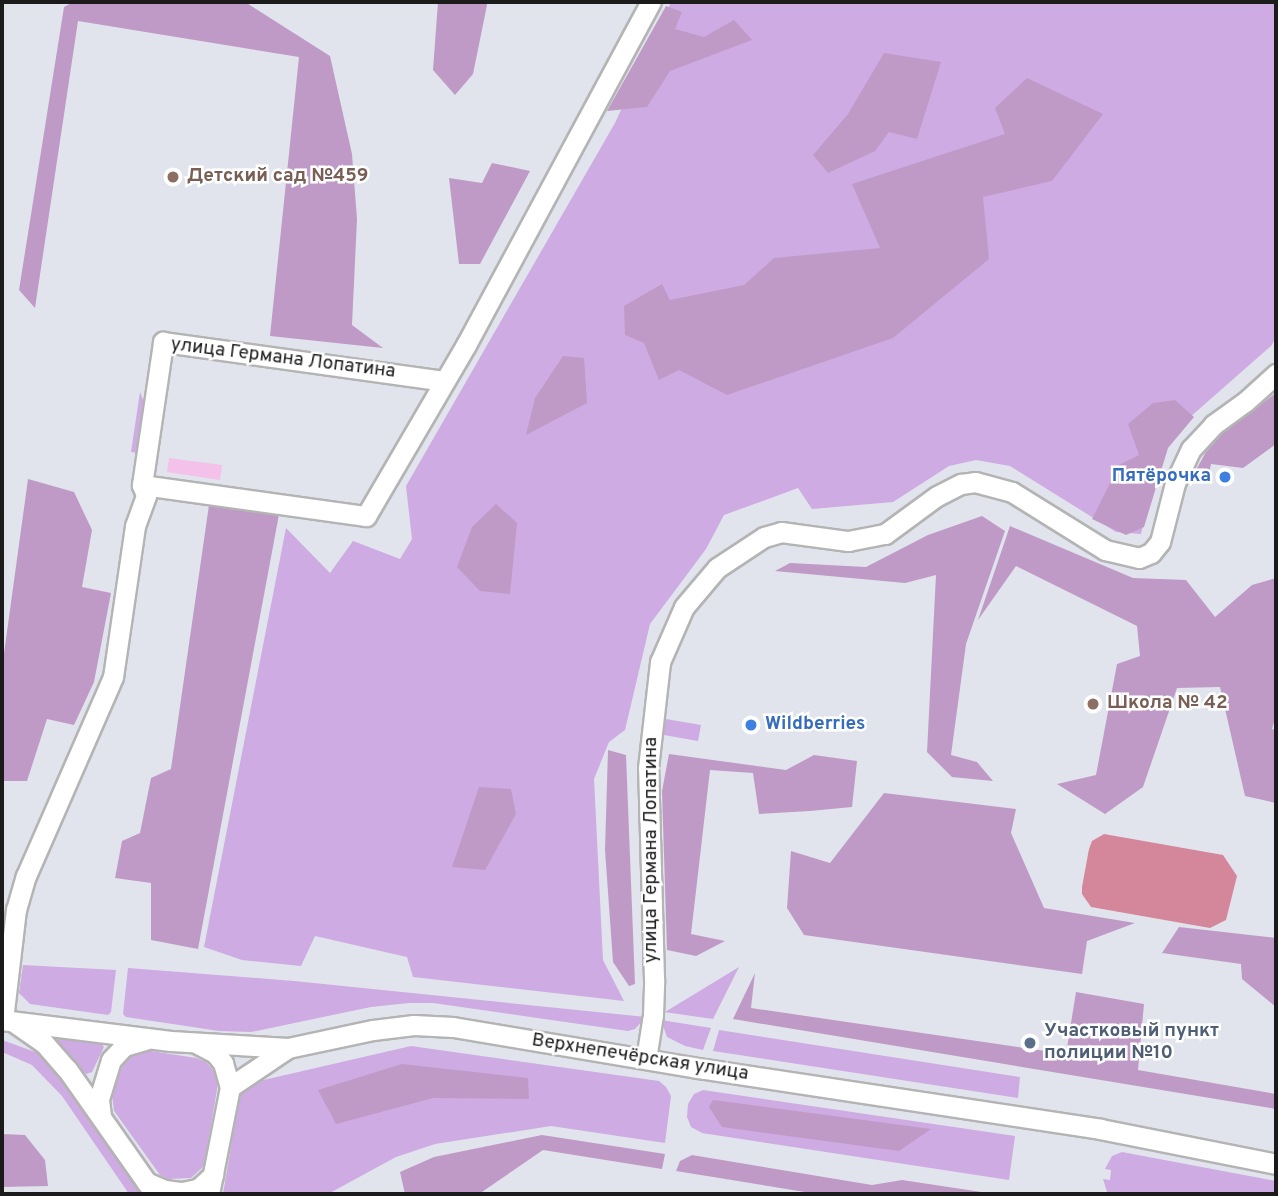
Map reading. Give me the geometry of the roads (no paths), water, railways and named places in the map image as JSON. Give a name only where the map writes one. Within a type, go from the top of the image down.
[{"type":"street","points":[[142,485],[366,516],[466,345],[652,2]]},
{"type":"street","name":"улица Германа Лопатина","points":[[5,1020],[16,910],[26,876],[113,677],[135,526],[146,495],[142,485],[163,342],[443,381]]},
{"type":"street","name":"улица Германа Лопатина","points":[[646,1059],[653,1014],[654,979],[648,768],[660,662],[684,607],[717,568],[764,537],[781,532],[848,541],[885,534],[937,496],[961,484],[975,482],[1012,492],[1105,550],[1139,558],[1151,553],[1160,542],[1175,483],[1191,449],[1213,425],[1245,402],[1276,374]]},
{"type":"street","points":[[5,1020],[44,1043],[101,1116],[151,1188],[165,1191],[182,1192],[211,1184],[230,1087],[223,1063],[215,1052],[195,1042]]},
{"type":"street","name":"Верхнепечёрская улица","points":[[5,1020],[149,1038],[288,1048],[373,1030],[414,1025],[453,1027],[1100,1129],[1276,1164]]},
{"type":"street","points":[[101,1116],[99,1099],[111,1060],[124,1046],[149,1038]]},
{"type":"street","points":[[230,1087],[288,1048]]},
{"type":"place","name":"Детский сад №459","points":[[173,177]]},
{"type":"place","name":"Пятёрочка","points":[[1225,477]]},
{"type":"place","name":"Школа № 42","points":[[1093,704]]},
{"type":"place","name":"Wildberries","points":[[751,725]]},
{"type":"place","name":"Участковый пункт полиции №10","points":[[1030,1043]]}]
